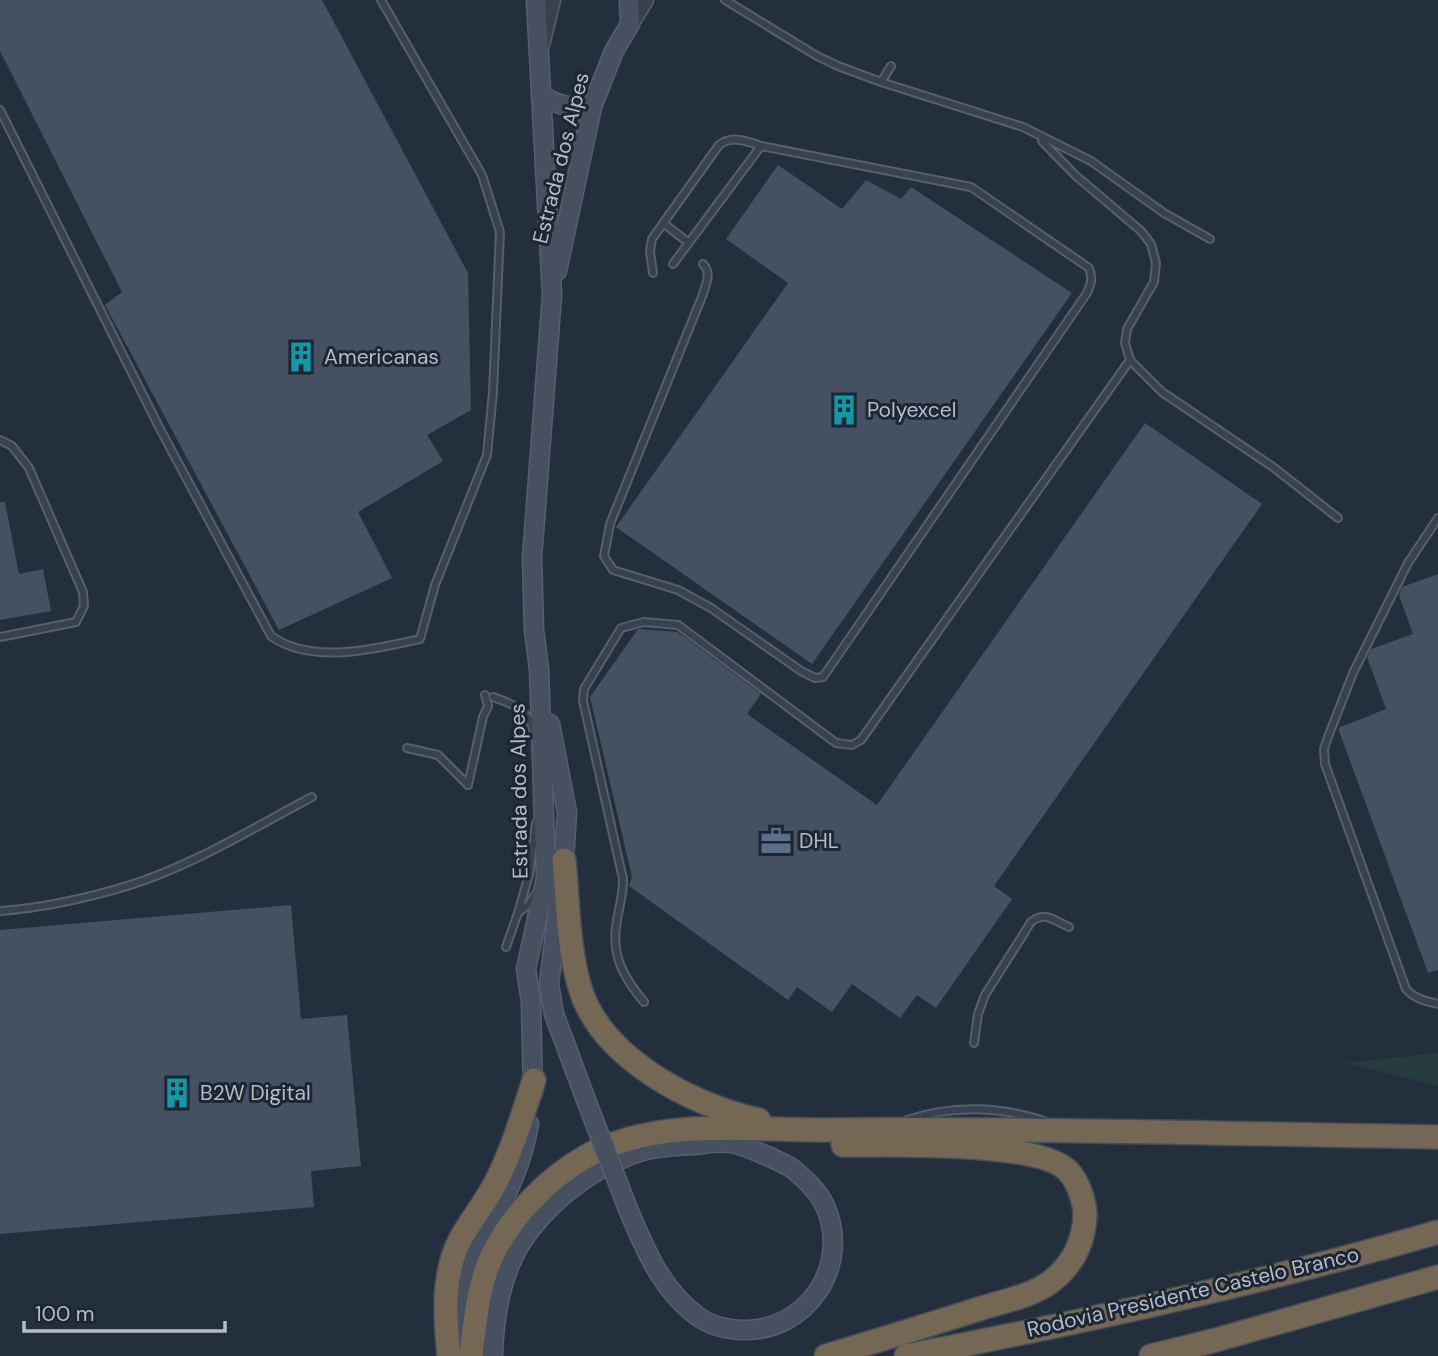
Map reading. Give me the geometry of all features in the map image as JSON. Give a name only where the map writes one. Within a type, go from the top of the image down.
[{"type":"highway","points":[[564,860],[572,950],[580,989],[607,1034],[657,1078],[709,1106],[735,1115],[810,1130]]},
{"type":"highway","points":[[449,1356],[446,1303],[450,1269],[460,1241],[495,1184],[516,1141],[534,1080]]},
{"type":"highway","points":[[468,1356],[480,1296],[492,1255],[508,1229],[528,1204],[553,1180],[588,1155],[630,1139],[683,1129],[1438,1137]]},
{"type":"highway","points":[[732,1142],[1025,1152],[1049,1158],[1069,1171],[1079,1191],[1085,1207],[1083,1236],[1076,1256],[1053,1280],[1031,1292],[826,1356]]},
{"type":"highway","name":"Rodovia Presidente Castelo Branco","points":[[906,1356],[1074,1322],[1438,1233]]},
{"type":"highway","points":[[1151,1356],[1228,1337],[1438,1277]]},
{"type":"main road","name":"Estrada dos Alpes","points":[[468,1356],[463,1338],[463,1306],[468,1274],[516,1171],[531,1111],[534,1080],[531,1002],[526,969],[546,878],[539,669],[534,629],[532,558],[552,295],[536,0]]},
{"type":"main road","points":[[629,0],[630,24]]},
{"type":"main road","name":"Estrada dos Alpes","points":[[552,295],[593,107],[614,51],[630,24]]},
{"type":"main road","points":[[541,95],[555,103],[593,107]]},
{"type":"main road","points":[[493,1356],[494,1325],[502,1289],[518,1249],[546,1211],[570,1190],[598,1172],[632,1154],[669,1146],[732,1142],[787,1164],[809,1182],[825,1205],[831,1227],[832,1252],[828,1273],[818,1292],[797,1314],[757,1331],[714,1325],[697,1317],[659,1273],[628,1209],[586,1100],[554,1014],[549,984],[567,812],[539,669]]},
{"type":"street","points":[[539,56],[552,0]]},
{"type":"street","name":"Estrada dos Alpes","points":[[630,24],[645,0]]},
{"type":"lane","points":[[0,110],[159,429],[271,636],[281,643],[300,649],[360,652],[420,639],[435,585],[487,456],[493,392],[500,232],[482,175],[381,0]]},
{"type":"lane","points":[[725,0],[817,57],[881,82],[1006,121],[1091,161],[1164,213],[1210,239]]},
{"type":"lane","points":[[881,82],[891,66]]},
{"type":"lane","points":[[1039,137],[1075,176],[1141,231],[1151,244],[1156,263],[1154,282],[1127,329],[1125,343],[1130,360],[1162,392],[1273,467],[1338,518]]},
{"type":"lane","points":[[653,273],[650,244],[719,145],[726,139],[735,138],[761,146],[971,187],[1089,268],[1092,275],[1092,283],[1087,293],[822,677],[815,678],[801,671],[711,608],[678,590],[613,570],[604,556],[610,524],[703,294],[708,269],[703,264]]},
{"type":"lane","points":[[673,264],[761,146]]},
{"type":"lane","points":[[663,223],[689,243]]},
{"type":"lane","points":[[644,1002],[626,980],[615,953],[616,928],[623,900],[623,878],[583,701],[584,690],[621,628],[644,622],[678,625],[836,743],[852,745],[861,740],[1130,360]]},
{"type":"lane","points":[[0,440],[12,446],[29,468],[83,593],[84,606],[76,622],[0,637]]},
{"type":"lane","points":[[1438,518],[1392,593],[1353,673],[1324,749],[1325,764],[1406,989],[1412,996],[1438,1004]]},
{"type":"lane","points":[[407,748],[438,755],[468,785],[483,717],[488,706],[485,695]]},
{"type":"lane","points":[[493,697],[524,711],[531,721],[539,779],[528,875],[506,947]]},
{"type":"lane","points":[[0,911],[27,909],[128,886],[205,854],[312,797]]},
{"type":"lane","points":[[518,913],[528,905],[546,878]]},
{"type":"lane","points":[[974,1044],[978,1014],[985,995],[1031,922],[1040,916],[1046,916],[1069,927]]},
{"type":"green space","points":[[1438,1053],[1438,1086],[1346,1063]]},
{"type":"building","name":"Americanas","points":[[0,0],[322,0],[468,273],[471,410],[427,435],[443,461],[358,512],[392,578],[279,630],[105,305],[122,292],[0,51]]},
{"type":"building","name":"Polyexcel","points":[[778,165],[842,209],[866,180],[901,199],[911,187],[1072,293],[812,664],[616,527],[788,283],[726,239]]},
{"type":"building","points":[[1145,423],[1262,504],[994,886],[1012,899],[936,1008],[917,995],[900,1018],[852,984],[832,1012],[797,987],[788,1000],[629,886],[632,877],[590,697],[638,629],[677,632],[682,635],[761,694],[747,714],[877,805]]},
{"type":"building","points":[[0,502],[5,502],[19,574],[43,569],[51,611],[0,620]]},
{"type":"building","points":[[1438,574],[1438,970],[1428,973],[1338,728],[1386,709],[1367,657],[1371,649],[1413,634],[1399,595],[1402,587]]},
{"type":"building","name":"B2W Digital","points":[[291,905],[301,1019],[347,1015],[361,1166],[311,1171],[314,1207],[0,1234],[0,930]]},
{"type":"place","name":"Americanas","points":[[301,357]]},
{"type":"place","name":"Polyexcel","points":[[844,410]]},
{"type":"place","name":"DHL","points":[[776,841]]},
{"type":"place","name":"B2W Digital","points":[[177,1093]]}]
